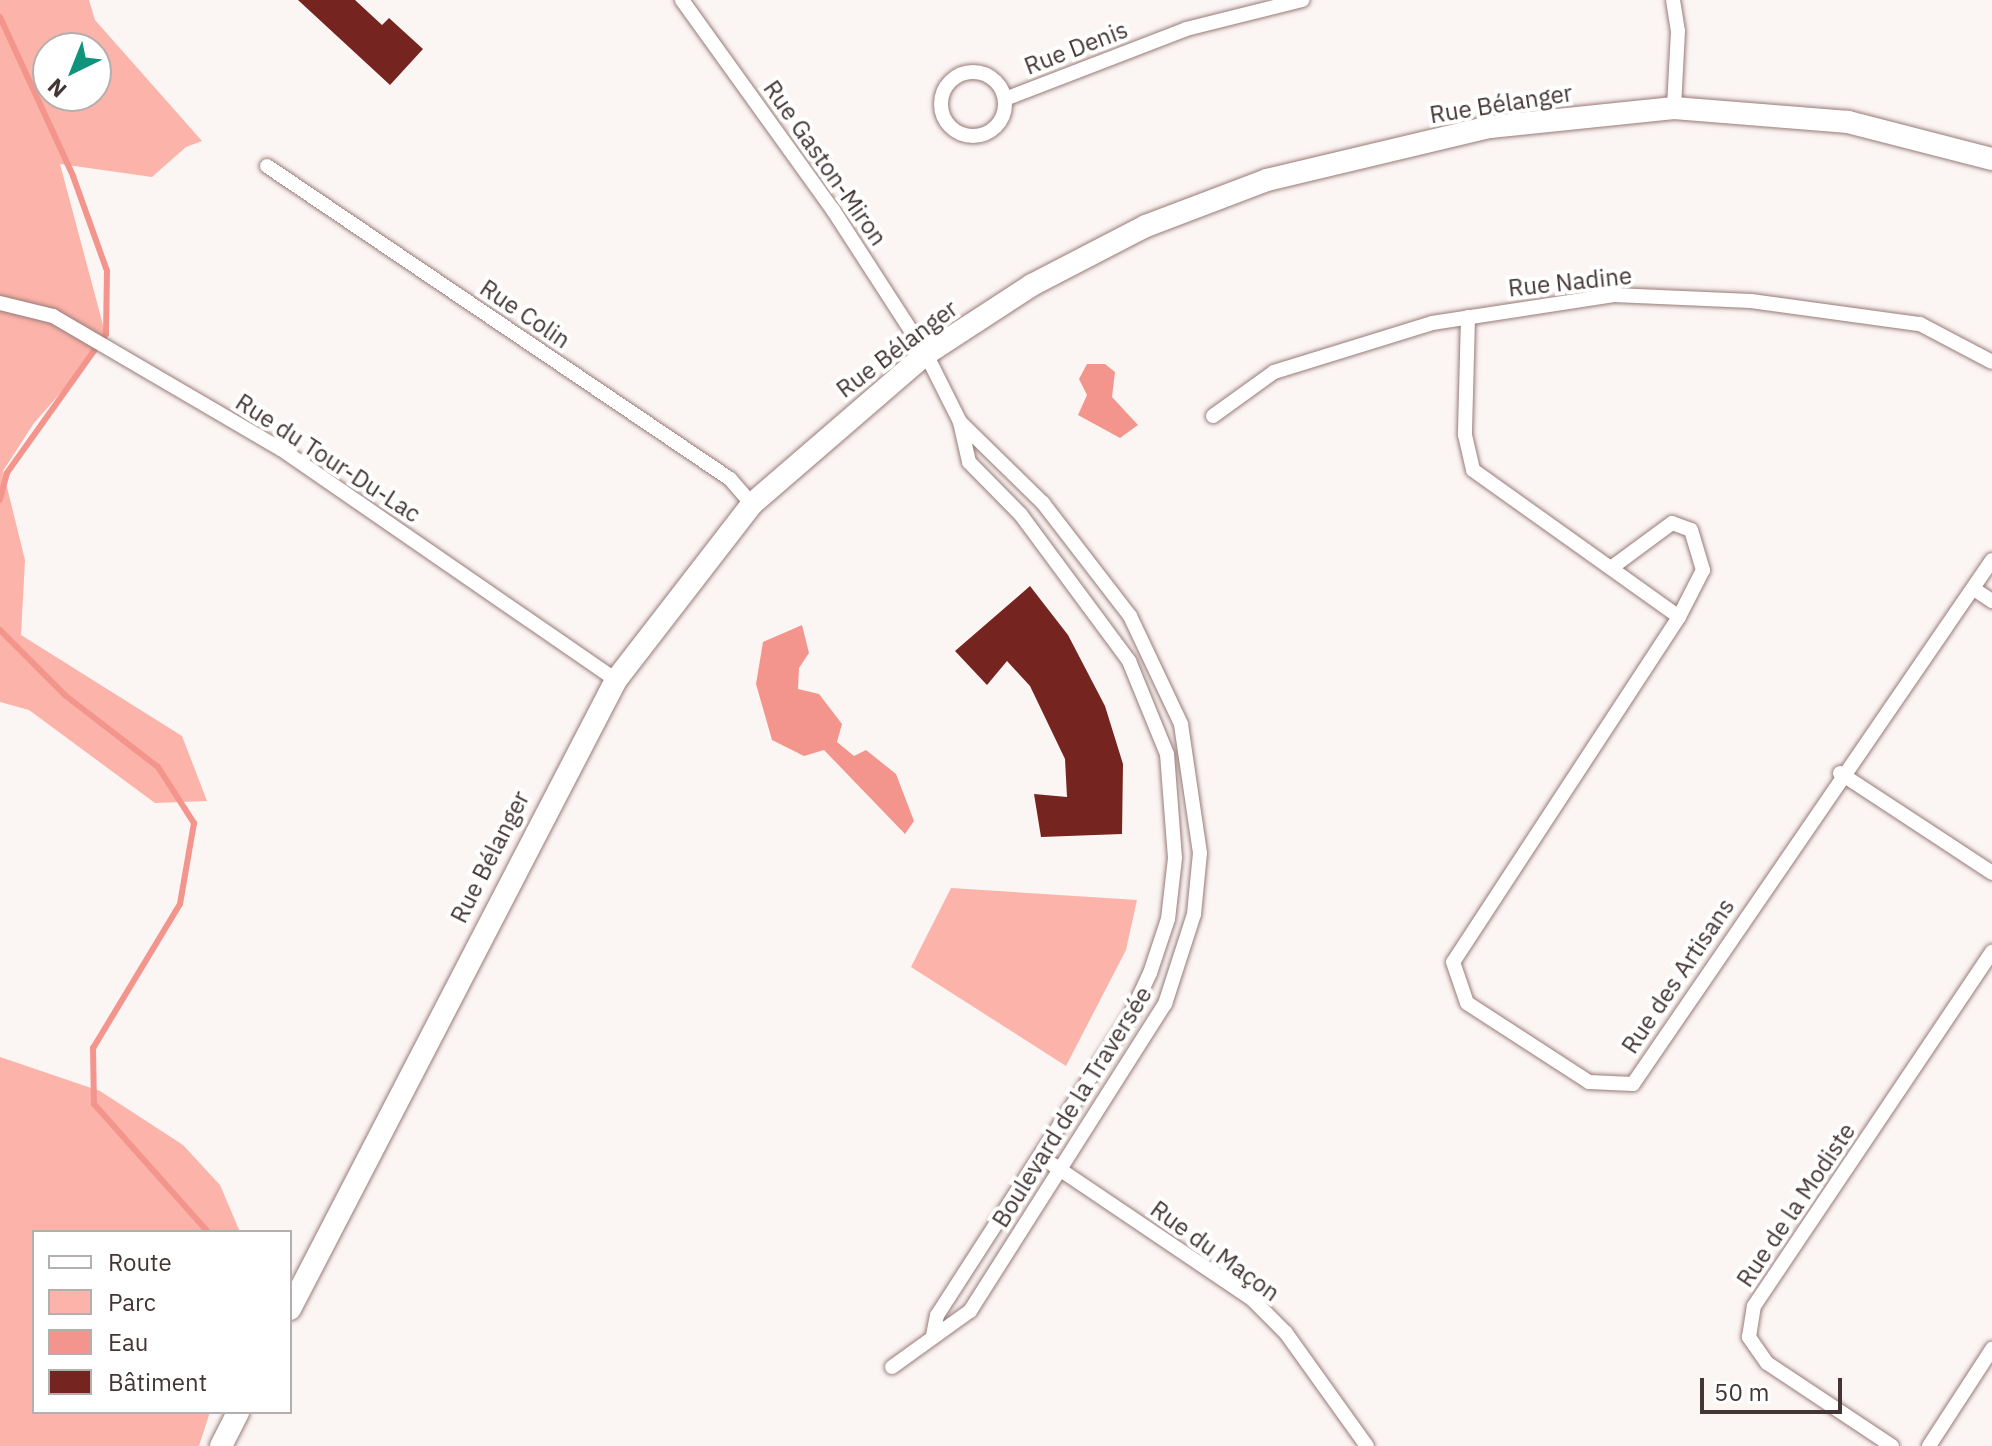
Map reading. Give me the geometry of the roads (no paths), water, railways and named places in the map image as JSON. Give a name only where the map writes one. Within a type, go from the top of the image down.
[{"type":"street","name":"Rue Gaston-Miron","points":[[682,0],[833,210],[926,354]]},
{"type":"street","name":"Rue Denis","points":[[1005,99],[1186,29],[1302,0]]},
{"type":"street","points":[[1673,0],[1678,31],[1674,108]]},
{"type":"street","name":"Rue Denis","points":[[965,72],[995,80],[1005,99],[1002,119],[976,136],[947,124],[940,104],[947,84],[965,72]]},
{"type":"street","name":"Rue Bélanger","points":[[292,1305],[616,680],[752,504],[926,354],[1032,285],[1146,226],[1267,180],[1490,127],[1674,108],[1848,122],[1992,159]]},
{"type":"street","name":"Rue Colin","points":[[267,166],[730,479],[752,504]]},
{"type":"street","name":"Rue Nadine","points":[[1213,416],[1274,372],[1468,317],[1614,295],[1751,301],[1920,324],[1992,362]]},
{"type":"street","name":"Rue du Tour-Du-Lac","points":[[0,303],[53,316],[281,449],[616,680]]},
{"type":"street","points":[[1468,317],[1465,435],[1473,470],[1679,617]]},
{"type":"street","name":"Boulevard de la Traversée","points":[[926,354],[960,422],[969,462],[1021,515],[1129,661],[1153,711],[1172,789],[1175,858],[1168,919],[1150,973],[1040,1156],[937,1315],[933,1336]]},
{"type":"street","name":"Boulevard de la Traversée","points":[[892,1367],[933,1336],[957,1326],[970,1311],[1165,1004],[1194,914],[1200,853],[1193,785],[1181,724],[1130,616],[1043,503],[960,422]]},
{"type":"street","name":"Rue des Artisans","points":[[1611,568],[1672,523],[1691,530],[1703,570],[1679,617],[1453,962],[1467,1003],[1589,1082],[1633,1084],[1840,773],[1992,560]]},
{"type":"street","points":[[1974,589],[1992,601]]},
{"type":"street","points":[[1840,773],[1992,873]]},
{"type":"street","name":"Rue de la Modiste","points":[[1892,1446],[1767,1363],[1749,1337],[1754,1306],[1992,952]]},
{"type":"street","name":"Rue du Maçon","points":[[1040,1156],[1252,1299],[1286,1333],[1367,1446]]},
{"type":"street","points":[[1929,1446],[1992,1349]]},
{"type":"street","points":[[221,1446],[237,1414]]},
{"type":"water","points":[[1087,364],[1105,364],[1115,372],[1112,397],[1138,425],[1120,438],[1078,415],[1087,395],[1079,379]]},
{"type":"water","points":[[802,625],[809,653],[799,668],[798,689],[819,694],[842,724],[837,742],[854,756],[866,750],[896,774],[914,821],[905,834],[824,750],[804,756],[772,740],[756,684],[763,642]]},
{"type":"waterway","points":[[0,17],[73,176],[107,271],[106,334],[7,473],[0,500]]},
{"type":"waterway","points":[[0,630],[66,696],[158,767],[194,823],[180,904],[93,1048],[94,1104],[206,1230]]}]
